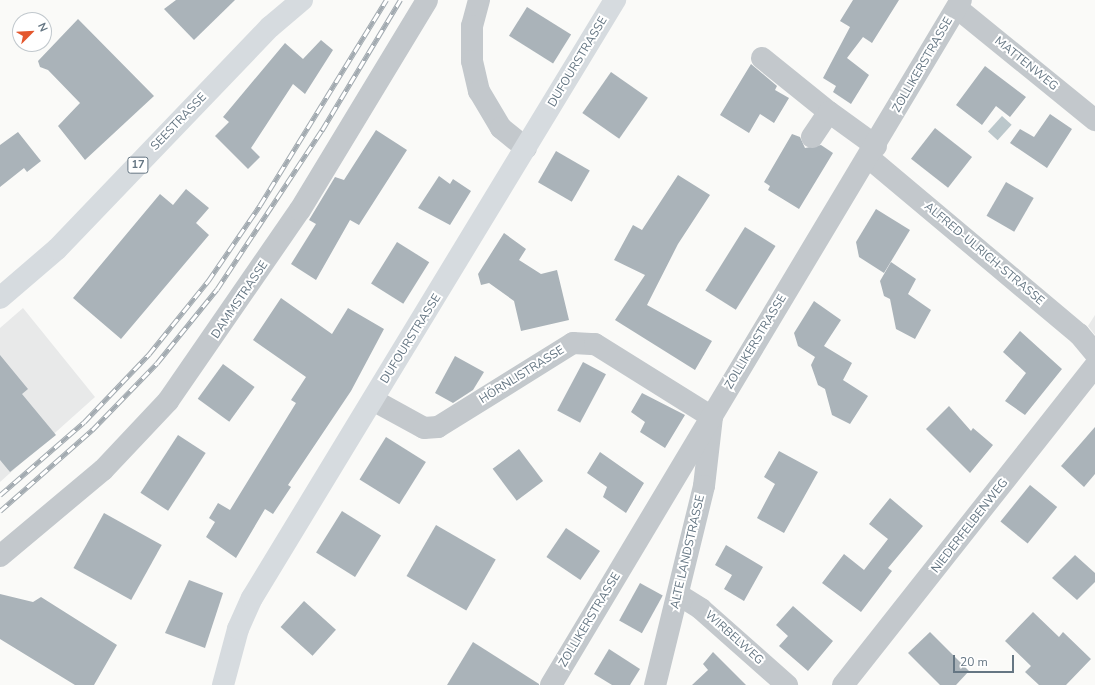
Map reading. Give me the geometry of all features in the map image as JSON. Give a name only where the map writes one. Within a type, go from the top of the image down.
[{"type":"main road","name":"17","points":[[270,27],[286,0]]},
{"type":"main road","name":"17","points":[[270,27],[302,0]]},
{"type":"main road","name":"DUFOURSTRASSE","points":[[223,685],[238,629],[252,598],[615,0]]},
{"type":"main road","name":"SEESTRASSE","points":[[0,298],[57,249],[270,27]]},
{"type":"street","name":"DAMMSTRASSE","points":[[0,556],[103,470],[168,401],[300,210],[427,0]]},
{"type":"street","points":[[479,0],[472,26],[472,61],[479,90],[501,128],[526,148]]},
{"type":"street","name":"MATTENWEG","points":[[959,4],[1095,120]]},
{"type":"street","name":"ZOLLIKERSTRASSE","points":[[552,685],[872,152],[959,4]]},
{"type":"street","name":"ALFRED-ULRICH-STRASSE","points":[[762,58],[829,112],[872,152],[1079,334],[1095,353]]},
{"type":"street","points":[[812,137],[829,112]]},
{"type":"street","name":"HÖRNLISTRASSE","points":[[373,400],[424,428],[438,427],[573,343],[594,344],[712,417]]},
{"type":"street","name":"NIEDERFELBENWEG","points":[[843,685],[1095,366]]},
{"type":"street","name":"ALTE LANDSTRASSE","points":[[655,685],[679,595],[704,486],[712,417]]},
{"type":"street","name":"WIRBELWEG","points":[[679,595],[701,609],[786,685]]},
{"type":"shaded area","points":[[1002,116],[1012,125],[998,140],[988,132]]},
{"type":"shaded area","points":[[23,308],[95,397],[0,482],[0,328]]},
{"type":"shaded area","points":[[1095,315],[1095,335],[1088,326]]},
{"type":"building","points":[[176,0],[235,0],[194,40],[164,9]]},
{"type":"building","points":[[853,0],[899,0],[872,43],[863,37],[847,58],[869,75],[851,104],[833,92],[836,86],[823,78],[850,27],[840,21]]},
{"type":"building","points":[[527,7],[571,35],[553,63],[509,36]]},
{"type":"building","points":[[78,19],[154,96],[85,160],[58,126],[80,103],[48,70],[40,67],[38,61],[47,52],[52,52],[52,46]]},
{"type":"building","points":[[321,40],[333,50],[305,94],[293,84],[251,148],[260,157],[248,169],[215,136],[229,122],[223,117],[285,43],[303,59]]},
{"type":"building","points":[[751,64],[777,86],[775,90],[789,98],[774,123],[760,114],[749,133],[720,115]]},
{"type":"building","points":[[985,66],[1026,97],[1010,117],[996,106],[982,125],[956,105]]},
{"type":"building","points":[[611,72],[648,98],[619,139],[582,113]]},
{"type":"building","points":[[1050,114],[1072,129],[1047,168],[1010,143],[1020,129],[1034,137]]},
{"type":"building","points":[[935,128],[972,157],[948,188],[911,159]]},
{"type":"building","points":[[376,130],[407,150],[359,225],[350,220],[316,280],[291,264],[316,224],[309,220],[335,177],[344,180]]},
{"type":"building","points":[[18,132],[41,161],[27,172],[24,168],[0,187],[0,145]]},
{"type":"building","points":[[792,134],[800,137],[805,148],[821,145],[833,153],[799,209],[768,190],[770,186],[764,182]]},
{"type":"building","points":[[556,151],[590,170],[572,202],[538,182]]},
{"type":"building","points":[[678,175],[710,195],[678,244],[647,305],[712,341],[695,370],[615,320],[645,275],[614,260],[633,225],[642,230]]},
{"type":"building","points":[[439,176],[450,184],[453,179],[471,191],[450,225],[418,208]]},
{"type":"building","points":[[1006,182],[1034,198],[1014,232],[986,216]]},
{"type":"building","points":[[186,189],[209,208],[196,223],[209,235],[121,339],[73,298],[160,194],[173,205]]},
{"type":"building","points":[[876,209],[910,230],[884,273],[859,257],[856,242]]},
{"type":"building","points":[[745,227],[776,246],[736,310],[705,291]]},
{"type":"building","points":[[504,233],[526,249],[519,260],[541,274],[557,270],[569,320],[521,331],[514,301],[489,283],[481,285],[478,274]]},
{"type":"building","points":[[397,242],[429,262],[403,304],[371,284]]},
{"type":"building","points":[[891,262],[916,279],[908,294],[931,310],[915,339],[896,329],[890,299],[884,296],[880,281]]},
{"type":"building","points":[[281,298],[332,334],[348,308],[384,329],[351,391],[288,485],[291,487],[273,514],[265,509],[236,558],[206,537],[215,522],[209,518],[218,503],[230,510],[296,403],[291,400],[306,377],[253,340]]},
{"type":"building","points":[[814,301],[841,320],[824,346],[852,363],[843,380],[868,396],[850,424],[832,415],[825,389],[818,385],[811,365],[815,357],[798,346],[794,333]]},
{"type":"building","points":[[1020,331],[1062,369],[1025,415],[1005,401],[1026,373],[1003,352]]},
{"type":"building","points":[[0,355],[28,389],[22,394],[56,435],[10,472],[0,460]]},
{"type":"building","points":[[455,356],[484,372],[473,390],[453,403],[435,393]]},
{"type":"building","points":[[583,362],[606,374],[580,423],[557,411]]},
{"type":"building","points":[[223,364],[255,387],[229,422],[198,399]]},
{"type":"building","points":[[642,393],[685,415],[665,448],[640,432],[645,422],[631,412]]},
{"type":"building","points":[[949,406],[971,431],[973,428],[993,445],[970,473],[926,429]]},
{"type":"building","points":[[1095,427],[1095,474],[1084,487],[1061,466]]},
{"type":"building","points":[[178,435],[206,453],[168,511],[140,493]]},
{"type":"building","points":[[386,437],[426,462],[399,504],[360,479]]},
{"type":"building","points":[[519,449],[543,481],[517,501],[493,469]]},
{"type":"building","points":[[779,451],[818,472],[784,533],[757,518],[775,484],[764,477]]},
{"type":"building","points":[[600,452],[644,483],[626,513],[603,497],[607,487],[587,473]]},
{"type":"building","points":[[1030,485],[1057,507],[1028,544],[1000,522]]},
{"type":"building","points":[[890,498],[923,526],[888,568],[892,571],[861,612],[822,583],[844,554],[864,570],[888,539],[869,524]]},
{"type":"building","points":[[342,511],[381,535],[355,577],[316,553]]},
{"type":"building","points":[[104,513],[162,545],[131,600],[73,568]]},
{"type":"building","points":[[436,525],[496,560],[466,611],[406,576]]},
{"type":"building","points":[[566,528],[600,551],[580,580],[546,557]]},
{"type":"building","points":[[726,545],[763,567],[744,601],[724,589],[732,575],[715,565]]},
{"type":"building","points":[[1075,555],[1095,573],[1095,582],[1077,600],[1052,578]]},
{"type":"building","points":[[189,580],[223,593],[205,648],[165,633]]},
{"type":"building","points":[[640,583],[663,596],[642,633],[619,621]]},
{"type":"building","points":[[0,594],[33,602],[41,597],[117,645],[94,685],[75,685],[0,639]]},
{"type":"building","points":[[304,601],[336,630],[313,656],[281,627]]},
{"type":"building","points":[[793,606],[833,641],[808,671],[779,646],[788,636],[776,625]]},
{"type":"building","points":[[1033,612],[1059,637],[1063,632],[1091,659],[1066,685],[1039,685],[1025,672],[1031,666],[1005,641]]},
{"type":"building","points":[[930,632],[969,671],[956,685],[940,685],[908,653]]},
{"type":"building","points":[[473,642],[539,684],[539,685],[447,685]]},
{"type":"building","points":[[609,649],[640,669],[630,685],[612,685],[594,674]]},
{"type":"building","points":[[713,652],[746,685],[692,685],[708,670],[703,664]]},
{"type":"railway","points":[[0,495],[84,422],[149,354],[208,281],[260,205],[386,0]]},
{"type":"railway","points":[[0,511],[92,430],[157,363],[217,289],[322,130],[400,0]]}]
